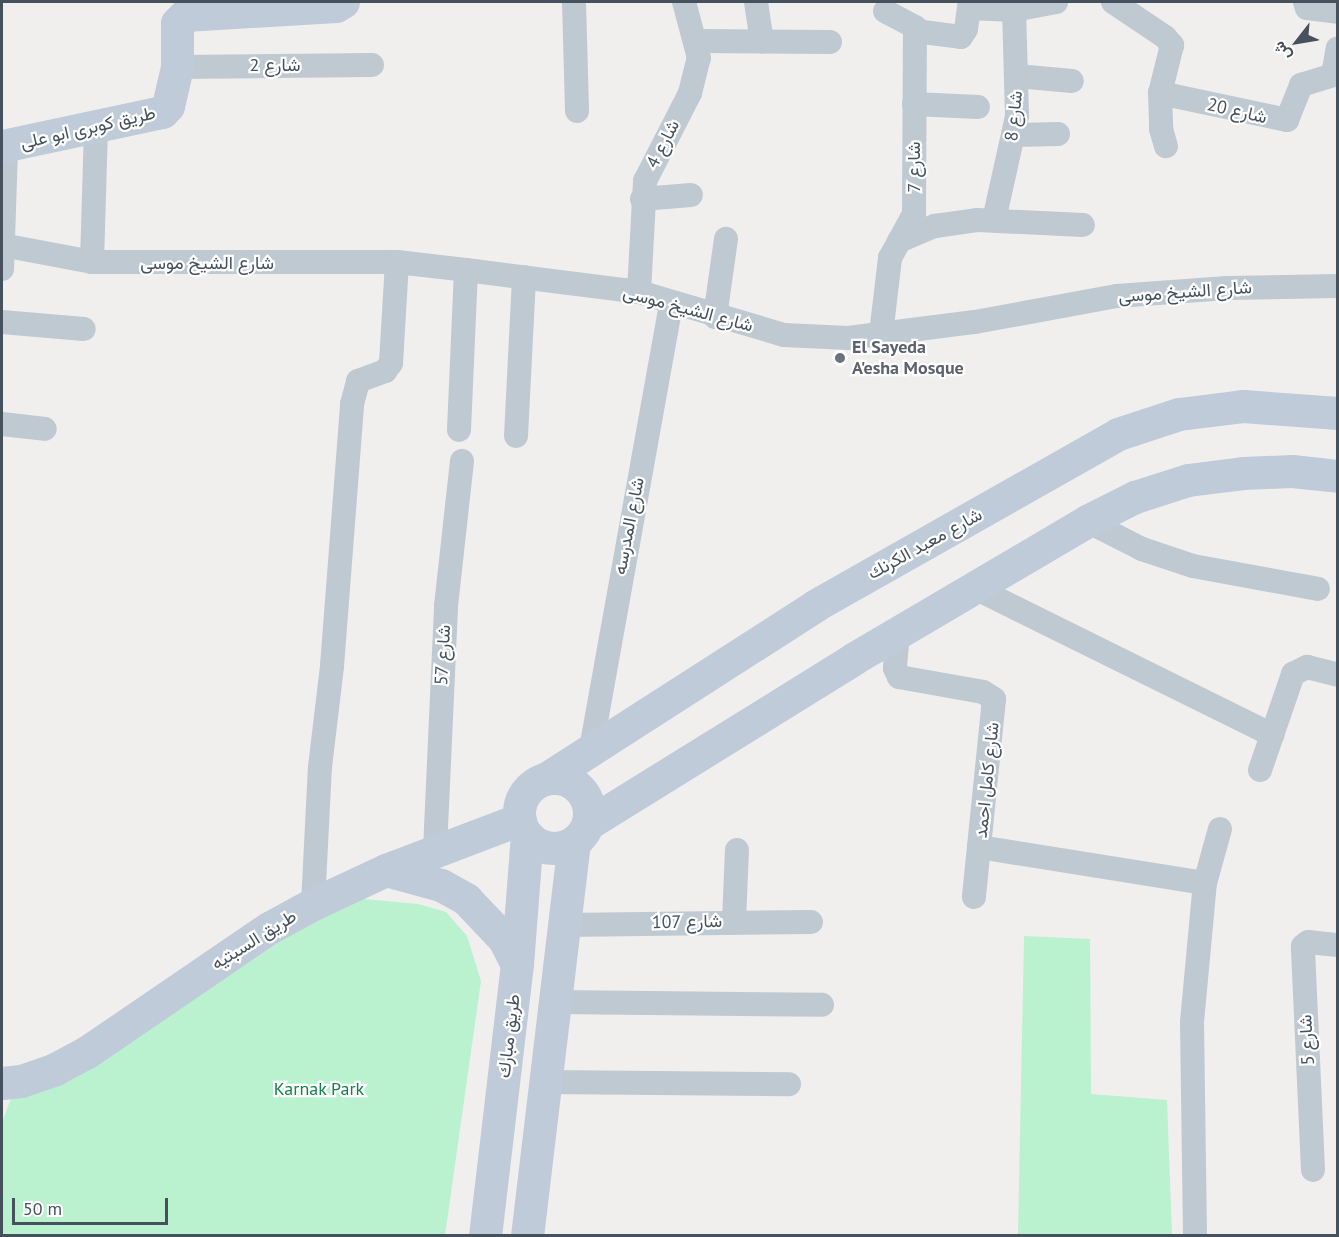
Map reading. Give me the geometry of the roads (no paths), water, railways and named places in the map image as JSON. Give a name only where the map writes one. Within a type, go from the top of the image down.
[{"type":"street","name":"طريق كوبرى ابو على","points":[[4,146],[162,112],[168,106],[177,67],[177,23],[185,15],[336,6],[343,2]]},
{"type":"street","points":[[574,2],[577,111]]},
{"type":"street","name":"شارع 4","points":[[639,292],[642,199],[651,163],[696,75],[696,41],[684,2]]},
{"type":"street","points":[[756,2],[762,42]]},
{"type":"street","points":[[885,11],[910,21],[915,31],[961,37],[969,5],[1014,10],[1056,2]]},
{"type":"street","points":[[1113,2],[1170,40],[1172,50],[1160,93],[1161,129],[1166,146]]},
{"type":"street","points":[[1305,2],[1308,8],[1338,12]]},
{"type":"street","name":"شارع 8","points":[[994,220],[1014,135],[1017,76],[1014,10]]},
{"type":"street","name":"شارع 7","points":[[881,334],[890,258],[914,214],[915,31]]},
{"type":"street","points":[[696,41],[830,42]]},
{"type":"street","name":"شارع 20","points":[[1160,93],[1287,120],[1301,85],[1333,75],[1338,48]]},
{"type":"street","name":"شارع 2","points":[[177,67],[372,65]]},
{"type":"street","points":[[1017,76],[1072,81]]},
{"type":"street","points":[[914,104],[978,107]]},
{"type":"street","points":[[92,262],[96,125]]},
{"type":"street","points":[[1014,135],[1059,134]]},
{"type":"street","points":[[3,253],[4,146]]},
{"type":"street","points":[[642,199],[691,195]]},
{"type":"street","points":[[899,241],[935,226],[994,220],[1083,225]]},
{"type":"street","points":[[715,317],[726,239]]},
{"type":"street","name":"شارع الشيخ موسى","points":[[3,253],[92,262],[397,262],[639,292],[715,317],[783,335],[848,338],[1117,296],[1227,288],[1338,286]]},
{"type":"street","points":[[313,904],[320,767],[332,666],[352,404],[358,381],[385,371],[392,363],[397,262]]},
{"type":"street","points":[[459,430],[466,270]]},
{"type":"street","points":[[516,436],[524,277]]},
{"type":"street","name":"شارع المدرسه","points":[[591,749],[671,303]]},
{"type":"street","points":[[2,322],[84,328]]},
{"type":"street","name":"شارع معبد الكرنك","points":[[547,778],[816,605],[1118,434],[1179,414],[1243,406],[1306,407],[1338,413]]},
{"type":"street","points":[[2,424],[45,429]]},
{"type":"street","name":"شارع 57","points":[[435,850],[446,606],[462,461]]},
{"type":"street","points":[[526,1236],[564,925],[582,833],[590,808],[575,784],[547,778],[525,793],[523,827],[549,848],[582,833],[898,632],[973,587],[1087,521],[1135,497],[1188,480],[1292,471],[1338,476]]},
{"type":"street","points":[[1087,521],[1142,549],[1193,566],[1318,589]]},
{"type":"street","points":[[973,587],[1272,735]]},
{"type":"street","name":"شارع كامل احمد","points":[[898,632],[895,669],[899,677],[983,692],[994,699],[974,897]]},
{"type":"street","points":[[1260,770],[1293,674],[1307,667],[1338,675]]},
{"type":"street","name":"طريق السبتيه","points":[[2,1083],[21,1081],[55,1069],[87,1052],[269,928],[313,904],[435,850],[523,827]]},
{"type":"street","name":"طريق مبارك","points":[[485,1236],[517,964],[523,827]]},
{"type":"street","points":[[1195,1236],[1192,1022],[1205,883],[1220,829]]},
{"type":"street","points":[[979,847],[1205,883]]},
{"type":"street","points":[[734,921],[737,850]]},
{"type":"street","points":[[386,870],[441,885],[466,899],[504,939],[517,964]]},
{"type":"street","name":"شارع 107","points":[[564,925],[734,921],[811,922]]},
{"type":"street","name":"شارع 5","points":[[1313,1170],[1303,946],[1308,942],[1338,945]]},
{"type":"street","points":[[555,1002],[604,999],[822,1005]]},
{"type":"street","points":[[545,1082],[789,1084]]},
{"type":"place","name":"El Sayeda A'esha Mosque","points":[[840,358]]},
{"type":"park label","name":"Karnak Park","points":[[319,1089]]}]
